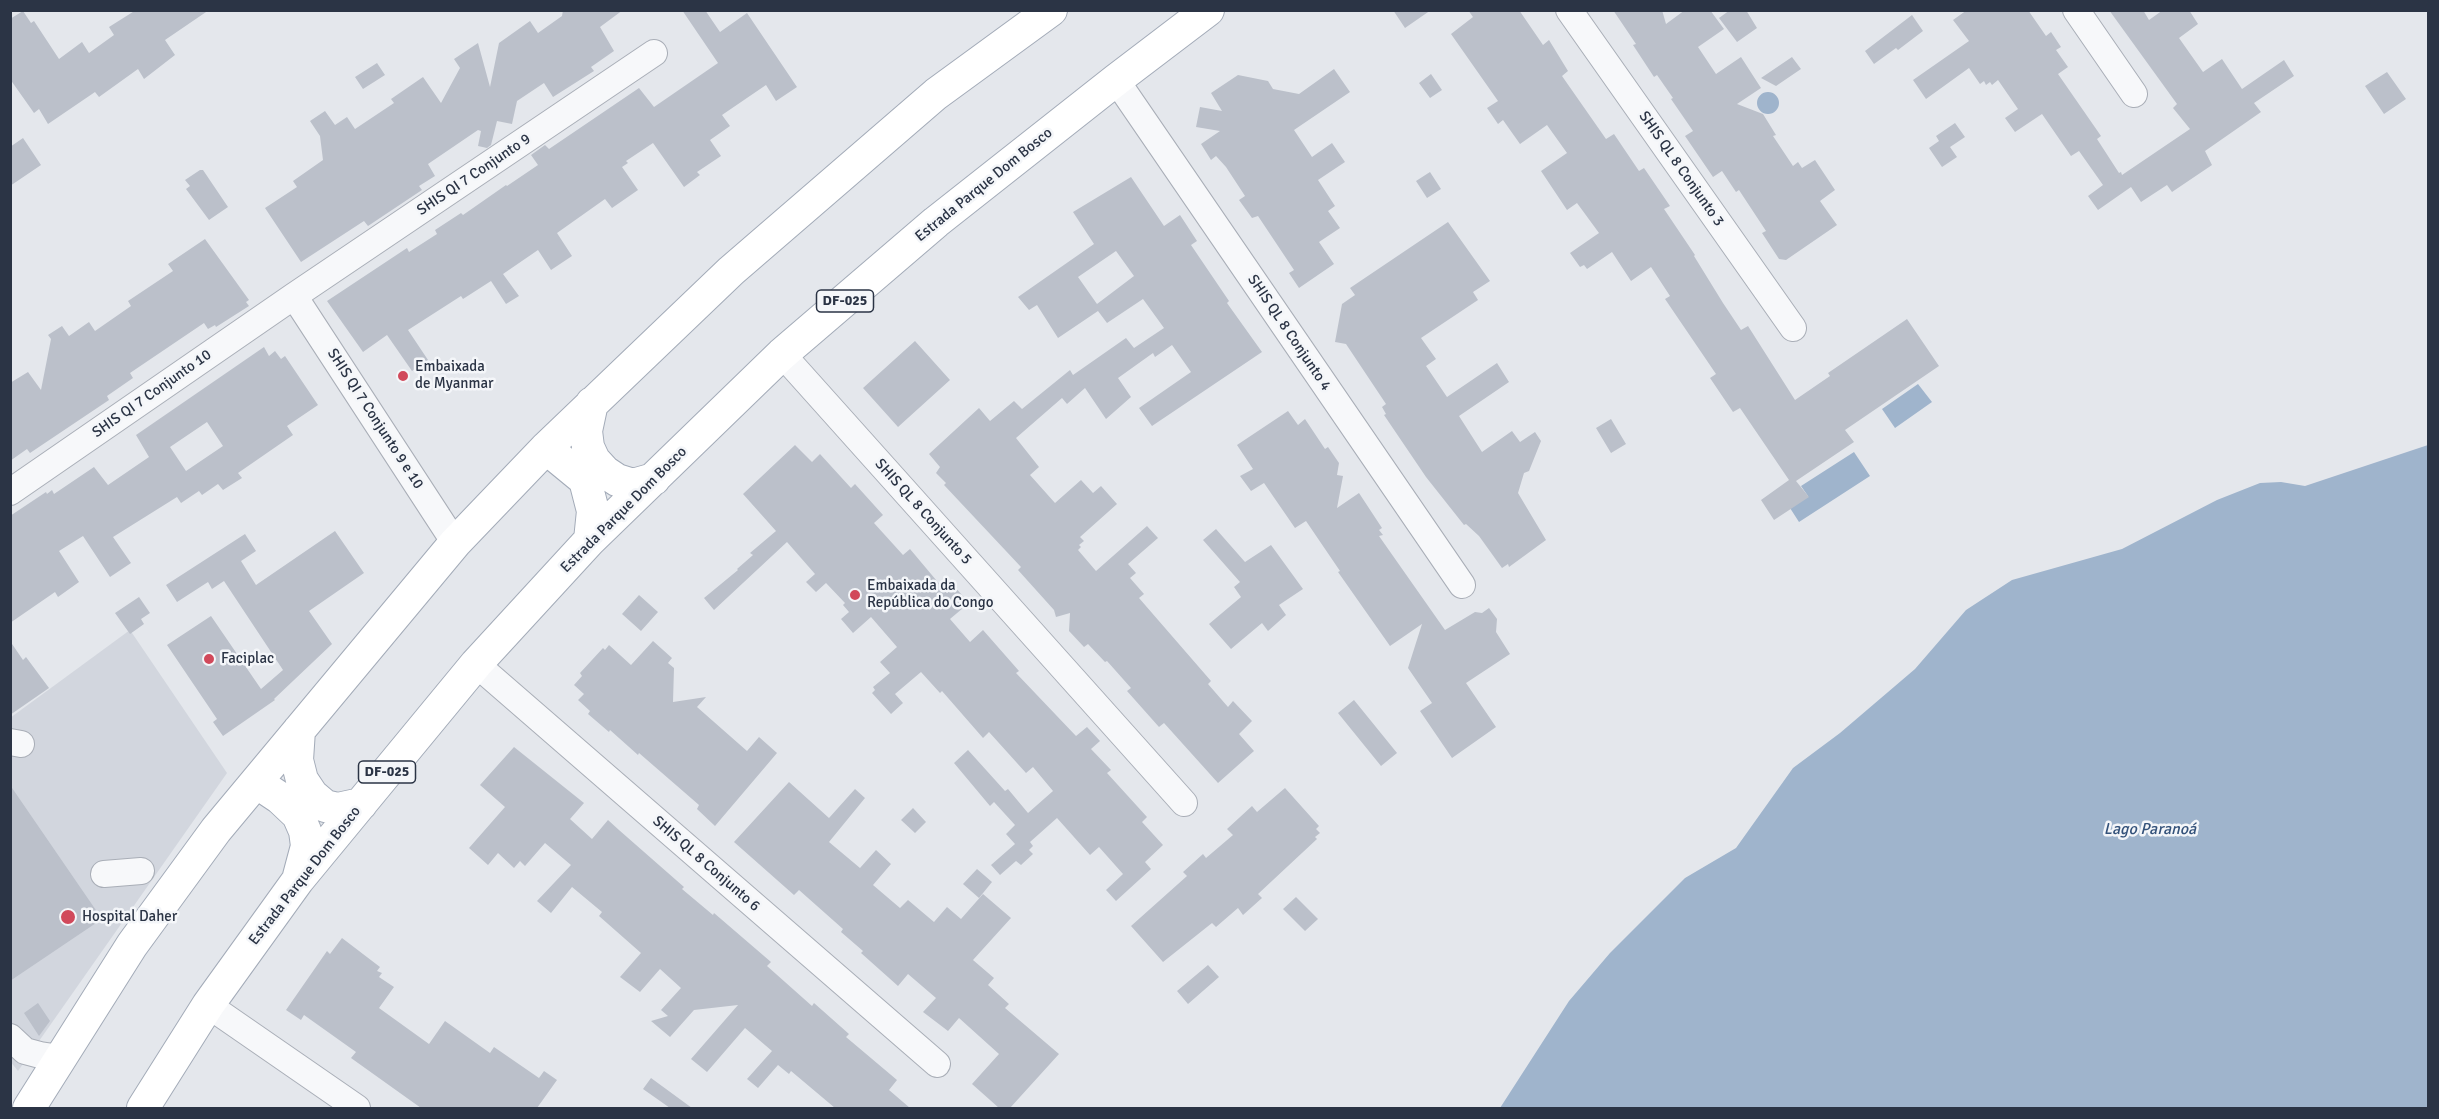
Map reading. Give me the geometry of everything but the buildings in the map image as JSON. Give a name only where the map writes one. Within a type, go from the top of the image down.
[{"type":"main road","points":[[29,1108],[132,945],[216,830],[455,543],[546,448],[731,271],[918,109],[1051,10]]},
{"type":"main road","name":"Estrada Parque Dom Bosco","points":[[143,1108],[208,1005],[298,880],[476,664],[590,540],[782,354],[936,222],[1197,15]]},
{"type":"main road","points":[[592,403],[586,431],[588,447],[594,460],[605,472],[617,480],[633,485],[654,479]]},
{"type":"main road","points":[[546,448],[585,480],[593,511],[590,540]]},
{"type":"main road","points":[[299,730],[297,759],[302,780],[312,795],[325,806],[338,808],[361,804]]},
{"type":"main road","points":[[256,782],[280,798],[298,815],[307,846],[298,880]]},
{"type":"street","name":"SHIS QL 8 Conjunto 3","points":[[1569,10],[1793,328]]},
{"type":"street","points":[[2076,10],[2134,94]]},
{"type":"street","name":"SHIS QI 7 Conjunto 9","points":[[294,296],[654,53]]},
{"type":"street","name":"SHIS QL 8 Conjunto 4","points":[[1116,80],[1462,585]]},
{"type":"street","name":"SHIS QI 7 Conjunto 10","points":[[10,492],[294,296]]},
{"type":"street","name":"SHIS QI 7 Conjunto 9 e 10","points":[[294,296],[455,543]]},
{"type":"street","name":"SHIS QL 8 Conjunto 5","points":[[782,354],[1184,803]]},
{"type":"street","name":"SHIS QL 8 Conjunto 6","points":[[476,664],[937,1064]]},
{"type":"street","points":[[104,874],[141,871]]},
{"type":"street","points":[[208,1005],[357,1108]]},
{"type":"street","points":[[10,1037],[26,1051],[40,1056],[60,1058]]},
{"type":"shaded area","name":"Hospital Daher","points":[[130,630],[227,773],[18,1071],[10,1061],[10,718]]},
{"type":"water","points":[[1768,92],[1776,95],[1779,103],[1776,111],[1768,114],[1760,111],[1757,103],[1760,95]]},
{"type":"water","points":[[1918,384],[1932,402],[1895,428],[1882,409]]},
{"type":"water","name":"Lago Paranoá","points":[[2428,445],[2428,1108],[1500,1108],[1569,1001],[1610,953],[1685,878],[1736,848],[1793,768],[1840,733],[1915,669],[1966,610],[2012,580],[2122,549],[2217,500],[2260,483],[2281,482],[2305,486]]},
{"type":"water","points":[[1854,452],[1870,476],[1799,522],[1790,508],[1808,496],[1801,486]]},
{"type":"place","name":"Embaixada de Myanmar","points":[[403,376]]},
{"type":"place","name":"Embaixada da República do Congo","points":[[855,595]]},
{"type":"place","name":"Faciplac","points":[[209,659]]},
{"type":"place","name":"Hospital Daher","points":[[68,917]]}]
